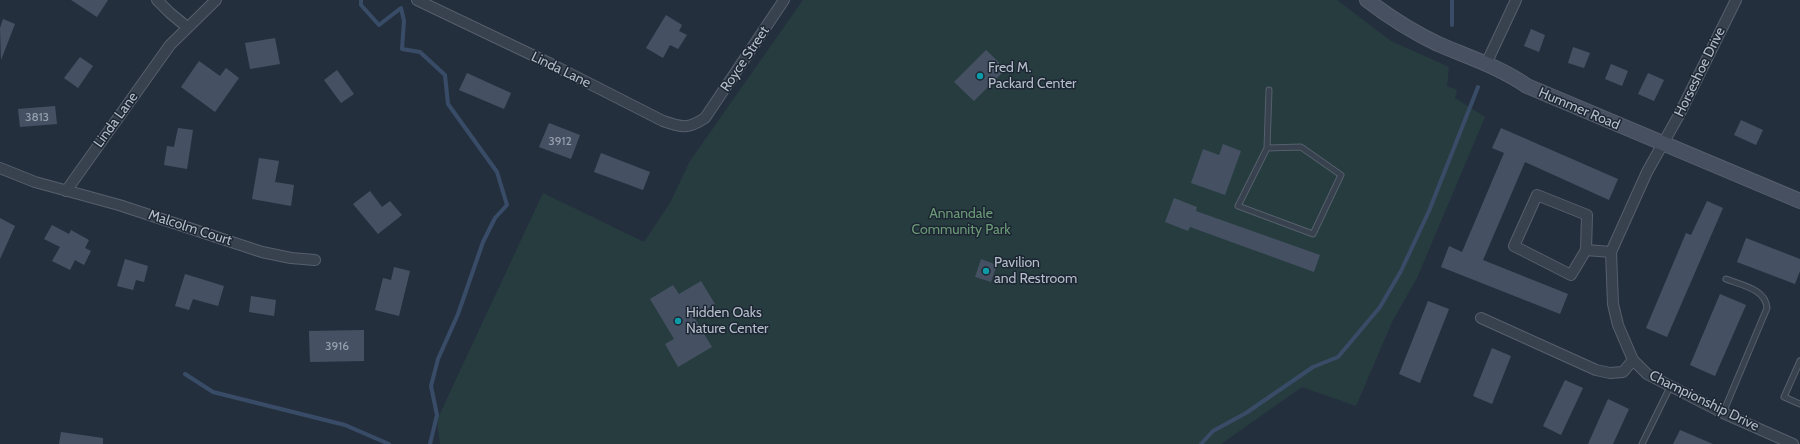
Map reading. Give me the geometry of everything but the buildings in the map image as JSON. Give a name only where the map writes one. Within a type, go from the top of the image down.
[{"type":"main road","name":"Hummer Road","points":[[1368,0],[1387,16],[1411,30],[1513,76],[1527,86],[1800,201]]},
{"type":"street","points":[[157,0],[170,13],[188,27]]},
{"type":"street","name":"Linda Lane","points":[[66,191],[170,45],[216,0]]},
{"type":"street","name":"Linda Lane","points":[[417,0],[551,64],[663,121],[681,127],[690,127],[705,118]]},
{"type":"street","name":"Royce Street","points":[[705,118],[784,0]]},
{"type":"street","points":[[1486,64],[1516,0]]},
{"type":"street","name":"Horseshoe Drive","points":[[1663,143],[1679,115],[1736,0]]},
{"type":"street","name":"Championship Drive","points":[[1663,143],[1647,172],[1611,252],[1613,304],[1618,325],[1633,360],[1647,374],[1670,387],[1787,443]]},
{"type":"street","points":[[0,168],[35,182],[66,191]]},
{"type":"street","name":"Malcolm Court","points":[[66,191],[119,205],[262,252],[291,258],[315,260]]},
{"type":"street","points":[[1537,195],[1587,215],[1586,250],[1571,274],[1514,246],[1537,195]]},
{"type":"street","points":[[1586,250],[1611,252]]},
{"type":"street","points":[[1481,318],[1596,370],[1610,373],[1623,372],[1633,360]]},
{"type":"lane","points":[[1267,148],[1301,147],[1341,175],[1313,234],[1238,206],[1267,148],[1269,90]]},
{"type":"lane","points":[[1723,413],[1767,308],[1767,301],[1763,295],[1726,279]]},
{"type":"lane","points":[[1800,361],[1784,397],[1800,404]]},
{"type":"lane","points":[[1642,444],[1670,387]]},
{"type":"green space","name":"Annandale Community Park","points":[[803,0],[1337,0],[1391,41],[1449,67],[1447,86],[1457,90],[1455,98],[1485,117],[1417,278],[1392,322],[1356,406],[1302,387],[1221,444],[440,444],[437,420],[543,193],[644,242],[670,203],[690,161]]},
{"type":"waterway","points":[[361,0],[361,5],[379,25],[401,8],[404,21],[402,49],[420,52],[445,75],[448,104],[497,172],[507,205],[495,218],[483,242],[458,314],[438,359],[431,386],[437,415],[430,444]]},
{"type":"waterway","points":[[1452,0],[1452,25]]},
{"type":"waterway","points":[[1201,444],[1213,431],[1246,413],[1313,367],[1338,357],[1380,307],[1401,271],[1429,211],[1478,87]]},
{"type":"waterway","points":[[185,374],[213,392],[345,425],[389,444]]},
{"type":"place","name":"Fred M. Packard Center","points":[[980,76]]},
{"type":"place","name":"Pavilion and Restroom","points":[[986,271]]},
{"type":"place","name":"Hidden Oaks Nature Center","points":[[678,321]]}]
